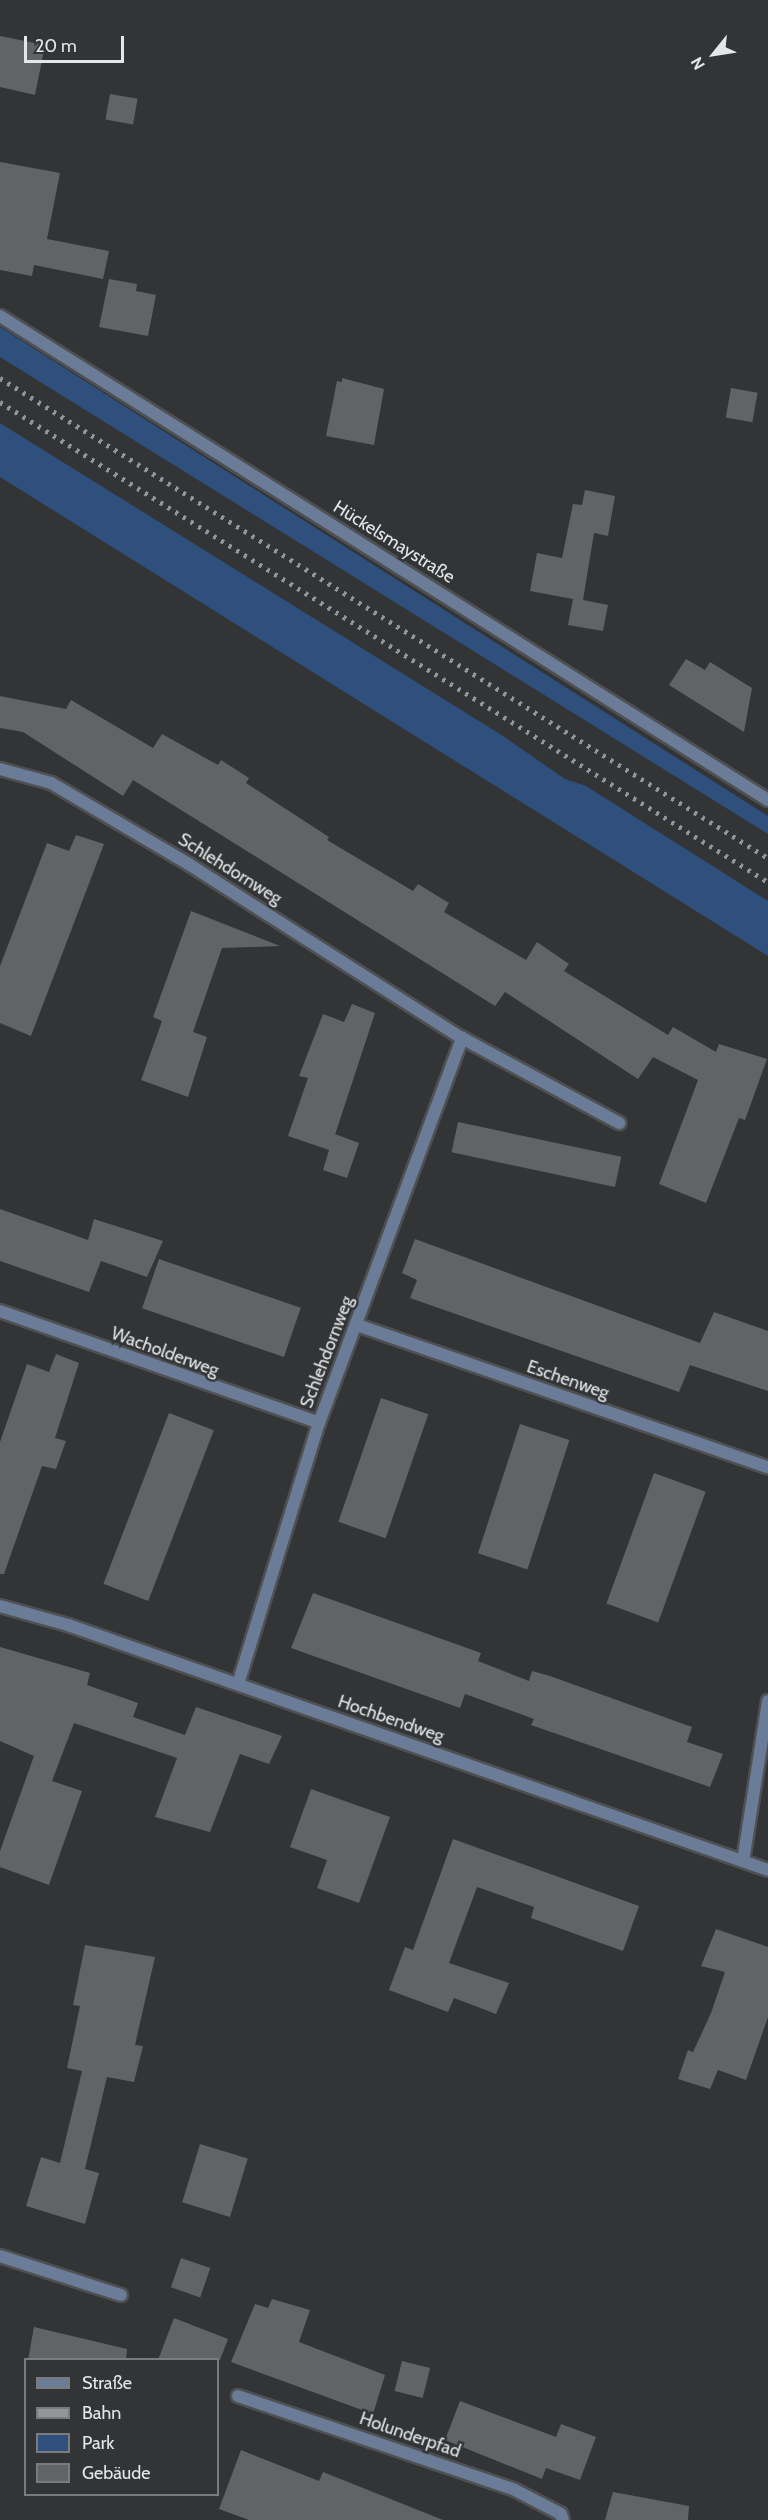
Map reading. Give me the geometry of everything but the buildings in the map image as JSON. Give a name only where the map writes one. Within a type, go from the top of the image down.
[{"type":"street","name":"Hückelsmaystraße","points":[[0,315],[768,800]]},
{"type":"street","name":"Schlehdornweg","points":[[0,769],[51,783],[190,865],[462,1038],[619,1123]]},
{"type":"street","name":"Schlehdornweg","points":[[238,1684],[319,1423],[462,1038]]},
{"type":"street","name":"Wacholderweg","points":[[0,1311],[319,1423]]},
{"type":"street","name":"Eschenweg","points":[[357,1325],[768,1467]]},
{"type":"street","name":"Hochbendweg","points":[[0,1606],[68,1625],[768,1870]]},
{"type":"street","points":[[743,1861],[768,1701]]},
{"type":"street","points":[[0,2256],[121,2295]]},
{"type":"street","name":"Holunderpfad","points":[[238,2396],[513,2489],[561,2514],[564,2520]]},
{"type":"green space","points":[[0,327],[768,816],[768,834],[0,357]]},
{"type":"green space","points":[[0,423],[503,736],[565,779],[586,786],[768,901],[768,956],[0,477]]},
{"type":"railway","points":[[0,378],[768,858]]},
{"type":"railway","points":[[0,402],[768,882]]}]
